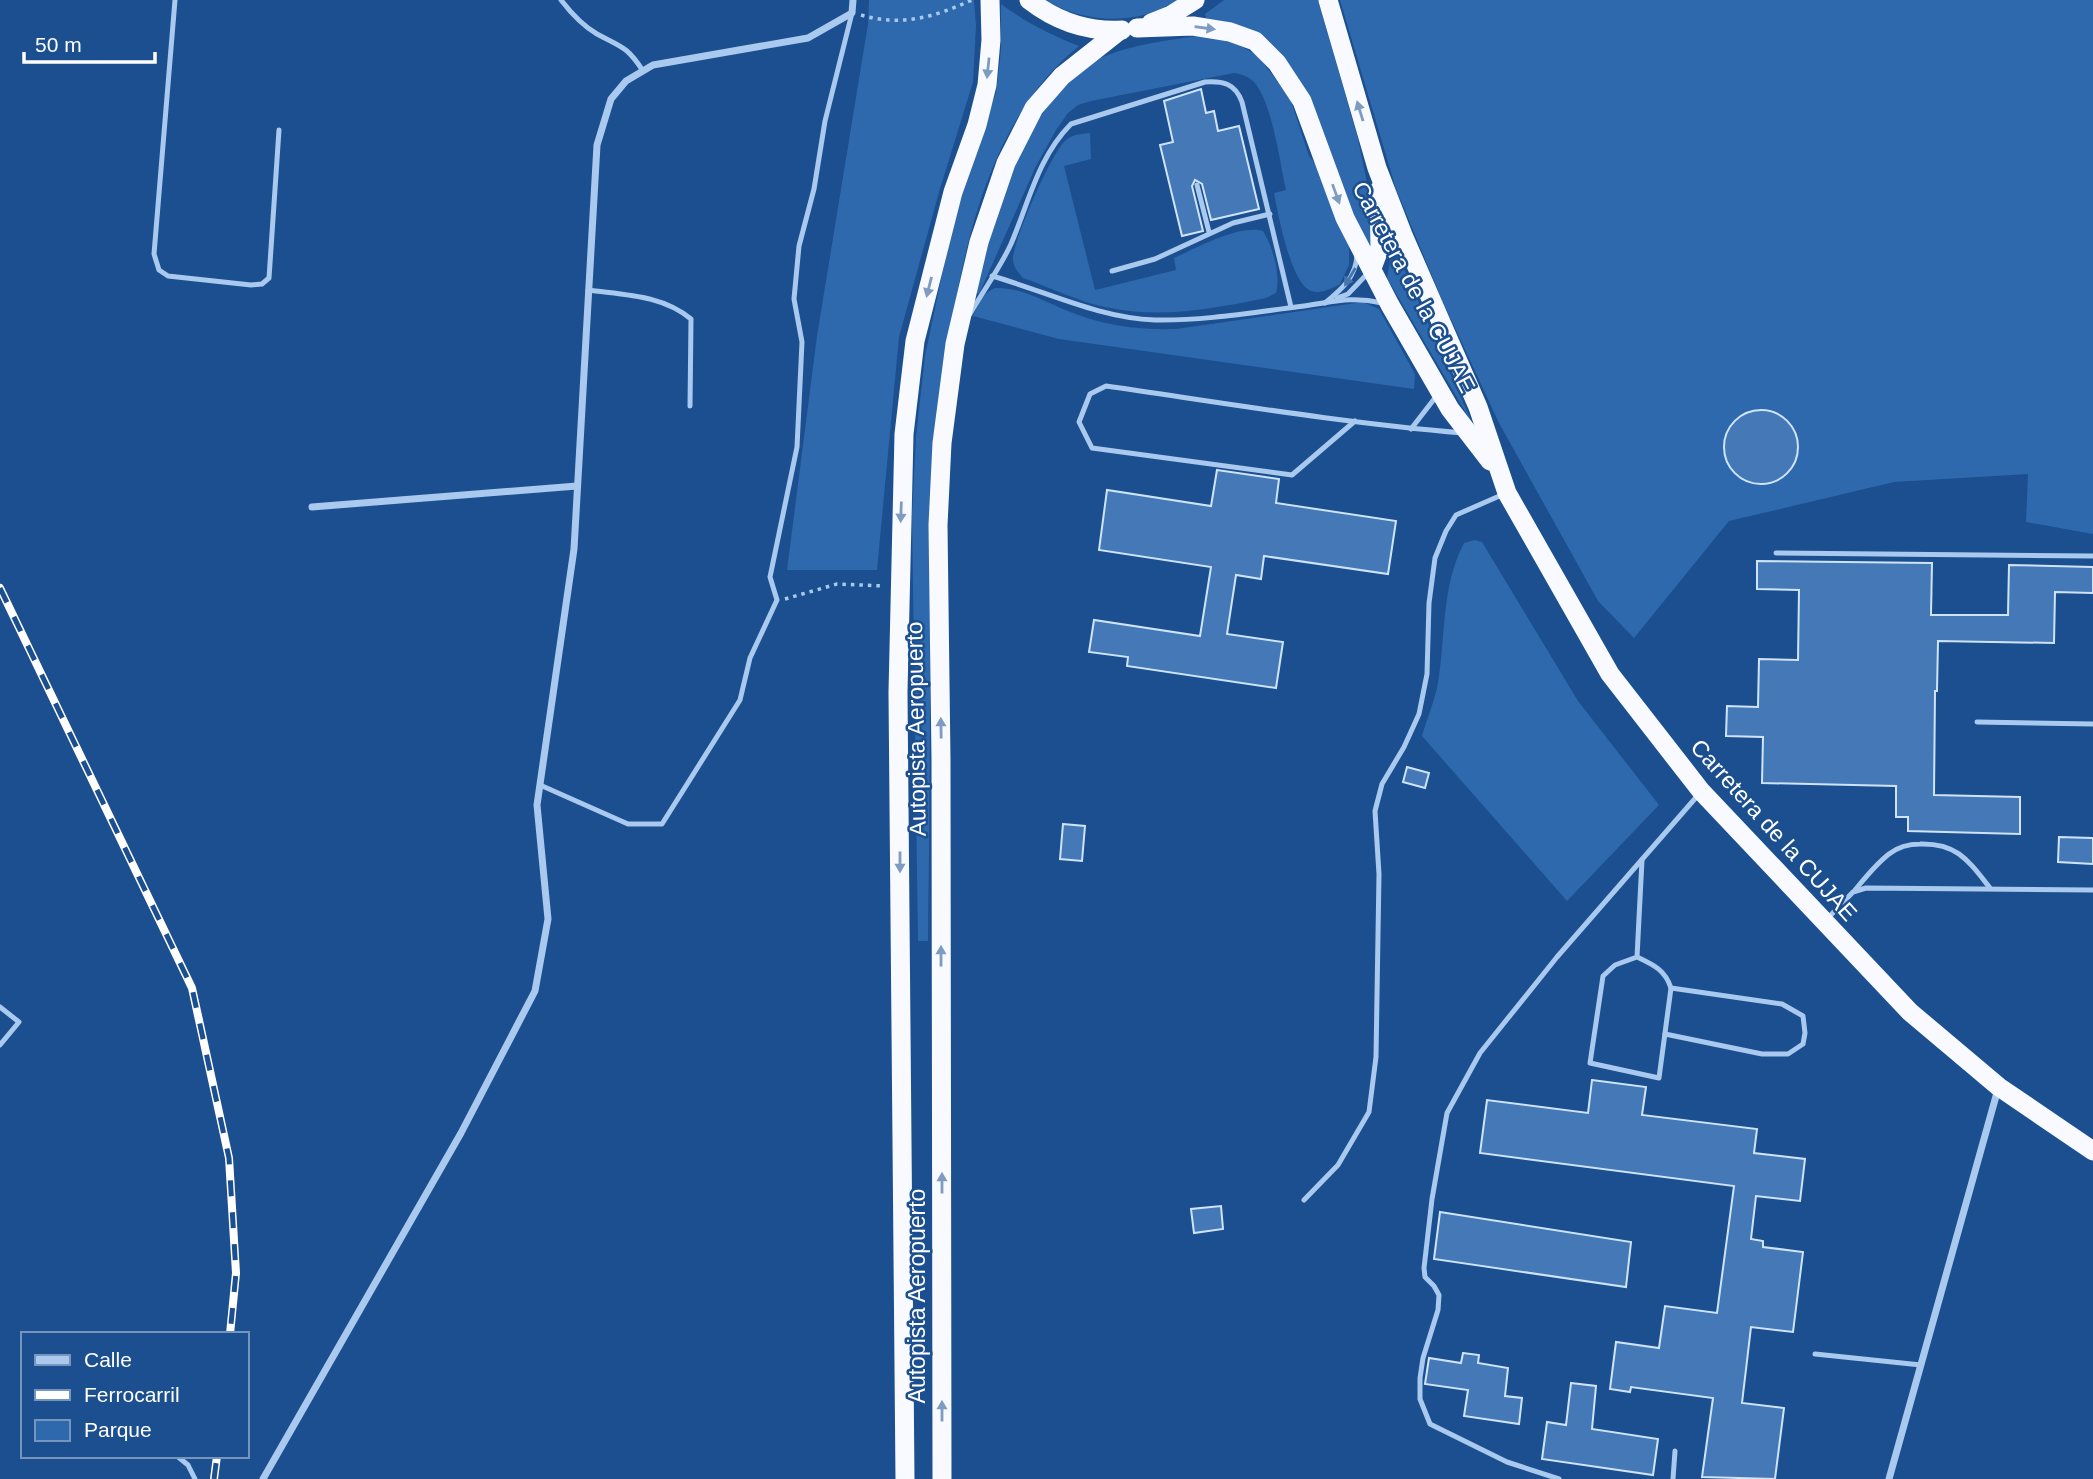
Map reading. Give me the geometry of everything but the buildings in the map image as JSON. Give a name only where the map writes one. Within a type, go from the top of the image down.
[{"type":"highway","name":"Autopista Aeropuerto","points":[[905,1479],[898,705],[904,434],[915,341],[953,192],[977,125],[987,85],[991,40],[990,0]]},
{"type":"highway","name":"Carretera de la CUJAE","points":[[1029,0],[1065,22],[1094,29],[1193,26],[1230,32],[1255,41],[1277,63],[1302,101],[1345,218],[1391,305],[1450,409],[1498,472]]},
{"type":"highway","points":[[1128,30],[1171,15],[1195,0]]},
{"type":"highway","name":"Carretera de la CUJAE","points":[[1328,0],[1377,168],[1403,235],[1478,407],[1498,472],[1507,493],[1610,674],[1701,792],[1910,1012],[1998,1087],[2093,1152]]},
{"type":"highway","name":"Autopista Aeropuerto","points":[[942,1479],[938,525],[942,443],[955,344],[979,242],[1006,163],[1034,108],[1062,76],[1128,30]]},
{"type":"highway","points":[[1372,268],[1380,247],[1381,214],[1377,168]]},
{"type":"street","points":[[263,1479],[461,1133],[535,991],[548,919],[537,805],[574,550],[597,145],[611,99],[626,81],[653,65],[808,38],[852,13],[853,0]]},
{"type":"street","points":[[312,507],[578,486]]},
{"type":"street","points":[[1889,1479],[1998,1087]]},
{"type":"lane","points":[[176,0],[154,254],[159,270],[168,276],[251,285],[262,284],[269,278],[279,130]]},
{"type":"lane","points":[[561,0],[571,14],[595,33],[627,50],[643,71]]},
{"type":"lane","points":[[540,785],[628,824],[662,824],[740,700],[750,658],[777,600],[770,577],[797,447],[803,342],[794,299],[799,246],[814,189],[825,121],[852,13]]},
{"type":"lane","points":[[948,398],[968,319],[1010,246],[1029,195],[1055,141],[1071,124],[1205,82],[1228,83],[1235,87],[1240,95],[1291,307]]},
{"type":"lane","points":[[1197,186],[1209,232]]},
{"type":"lane","points":[[1112,271],[1155,259],[1233,223],[1270,214]]},
{"type":"lane","points":[[1324,303],[1351,278],[1356,266],[1357,241]]},
{"type":"lane","points":[[1324,303],[1348,294],[1372,268]]},
{"type":"lane","points":[[992,276],[1106,314],[1158,320],[1364,298],[1391,305]]},
{"type":"lane","points":[[589,290],[659,300],[680,310],[691,319],[690,406]]},
{"type":"lane","points":[[1355,421],[1292,475],[1092,448],[1079,422],[1090,394],[1106,386],[1355,421],[1411,429],[1469,434]]},
{"type":"lane","points":[[1411,429],[1440,391]]},
{"type":"lane","points":[[1304,1200],[1338,1164],[1369,1112],[1377,1057],[1379,874],[1375,811],[1382,784],[1404,747],[1419,714],[1427,674],[1429,603],[1435,558],[1456,515],[1507,493]]},
{"type":"lane","points":[[1776,552],[2093,556]]},
{"type":"lane","points":[[1977,722],[2093,724]]},
{"type":"lane","points":[[1559,1479],[1507,1462],[1430,1424],[1420,1399],[1423,1358],[1438,1303],[1438,1295],[1425,1277],[1424,1268],[1432,1199],[1447,1113],[1480,1053],[1557,957],[1701,792]]},
{"type":"lane","points":[[1825,922],[1889,853],[1902,846],[1949,846],[1960,853],[1990,888]]},
{"type":"lane","points":[[1637,957],[1642,860]]},
{"type":"lane","points":[[1853,892],[1866,888],[2093,890]]},
{"type":"lane","points":[[1637,957],[1656,965],[1667,976],[1671,989],[1659,1078],[1590,1063],[1602,976],[1615,965],[1637,957]]},
{"type":"lane","points":[[1665,1034],[1762,1054],[1788,1054],[1803,1044],[1805,1032],[1802,1016],[1782,1004],[1671,989]]},
{"type":"lane","points":[[0,1007],[19,1022],[0,1045]]},
{"type":"lane","points":[[1815,1354],[1921,1365]]},
{"type":"lane","points":[[1673,1479],[1675,1451]]},
{"type":"lane","points":[[179,1458],[188,1465],[195,1479]]},
{"type":"path","points":[[852,13],[880,20],[926,19],[972,0]]},
{"type":"path","points":[[777,600],[837,584],[900,587]]},
{"type":"green space","points":[[869,0],[974,0],[976,26],[973,82],[899,337],[877,570],[787,570],[817,336],[868,24]]},
{"type":"green space","points":[[1045,0],[1177,0],[1146,14],[1111,19],[1077,14]]},
{"type":"green space","points":[[1224,0],[1318,0],[1358,139],[1377,232],[1371,252],[1348,204],[1308,99],[1238,26],[1206,18],[1205,14]]},
{"type":"green space","points":[[1340,0],[2093,0],[2093,534],[2026,522],[2028,474],[1894,482],[1729,521],[1634,638],[1598,601],[1499,423],[1442,300],[1396,189]]},
{"type":"green space","points":[[1001,4],[1038,28],[1079,46],[1043,82],[1014,124],[991,171],[961,274],[945,379],[931,518],[928,941],[918,941],[912,516],[916,437],[925,356],[950,237],[970,165],[996,93],[1001,50]]},
{"type":"green space","points":[[1198,36],[1220,38],[1258,56],[1290,98],[1309,156],[1319,168],[1349,245],[1349,265],[1340,284],[1325,291],[1309,290],[1296,273],[1286,245],[1274,193],[1286,190],[1266,104],[1254,82],[1234,73],[1091,101],[1078,105],[1068,113],[1036,166],[979,294],[976,293],[1008,180],[1033,127],[1050,103],[1081,70],[1094,61],[1132,47]]},
{"type":"green space","points":[[1090,133],[1091,159],[1064,166],[1095,290],[1176,270],[1174,258],[1218,238],[1253,230],[1263,231],[1273,253],[1277,270],[1276,293],[1266,298],[1206,309],[1125,311],[1074,298],[1023,278],[1014,264],[1014,250],[1043,179],[1065,141]]},
{"type":"green space","points":[[1393,244],[1473,425],[1387,278]]},
{"type":"green space","points":[[995,288],[1025,293],[1098,321],[1149,329],[1176,329],[1363,302],[1379,309],[1415,374],[1414,389],[1059,339],[973,316],[984,296]]},
{"type":"green space","points":[[1475,540],[1482,542],[1578,701],[1659,805],[1567,901],[1422,736],[1438,683],[1451,577],[1464,543]]},
{"type":"railway","points":[[0,588],[192,988],[229,1158],[236,1273],[230,1332]]},
{"type":"railway","points":[[214,1479],[217,1458]]}]
